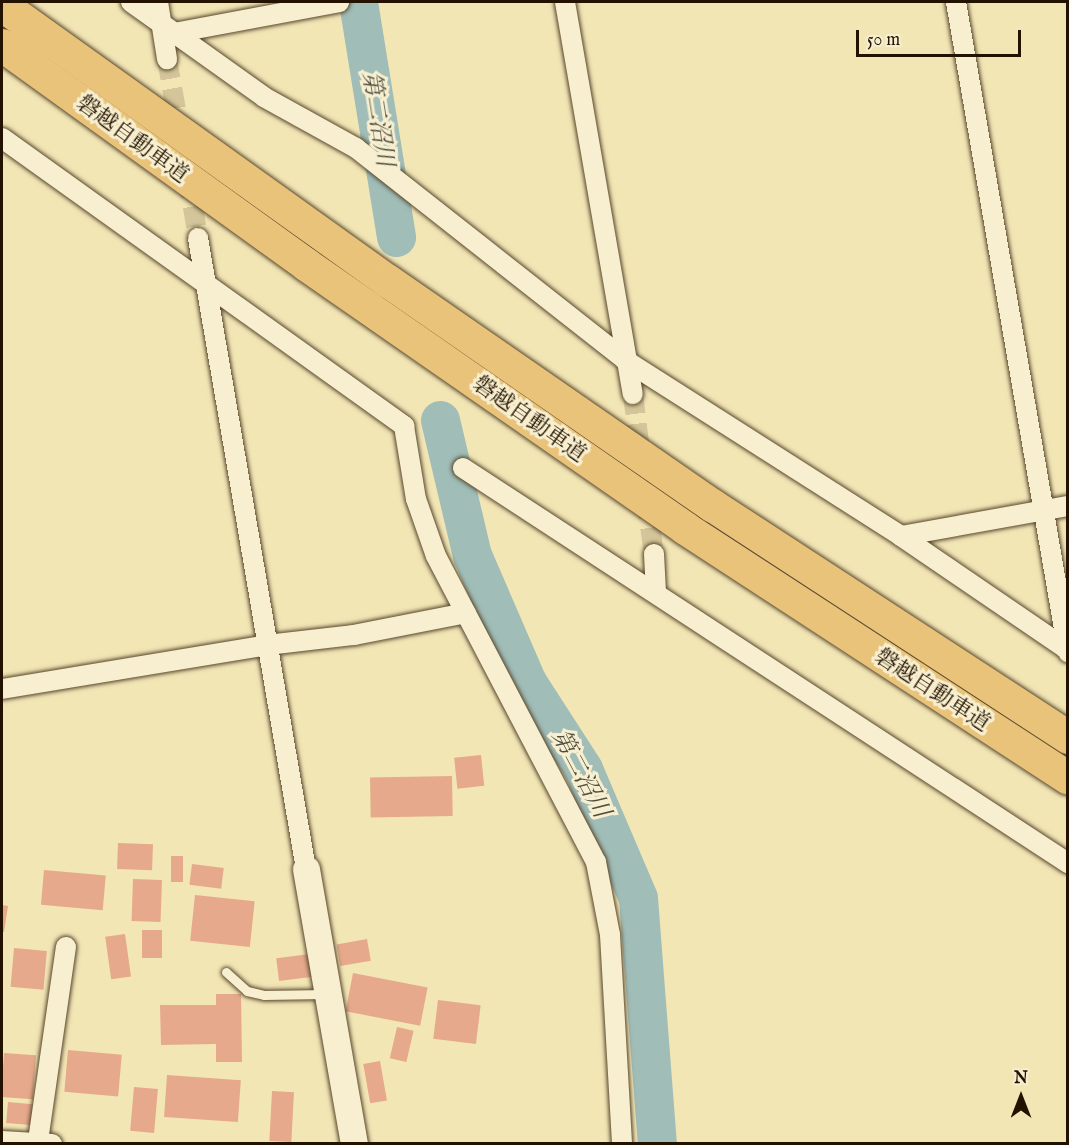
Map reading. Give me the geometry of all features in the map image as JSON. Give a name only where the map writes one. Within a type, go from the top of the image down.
[{"type":"highway","name":"磐越自動車道","points":[[2,5],[712,506],[1068,737]]},
{"type":"highway","name":"磐越自動車道","points":[[2,45],[307,265],[636,494],[1068,778]]},
{"type":"street","points":[[131,2],[264,97],[356,148],[408,186],[625,360],[901,536],[1067,651]]},
{"type":"street","points":[[158,2],[168,28],[167,59]]},
{"type":"street","points":[[168,28],[339,2]]},
{"type":"street","points":[[565,2],[625,360],[633,394]]},
{"type":"street","points":[[957,2],[1067,651]]},
{"type":"street","points":[[2,138],[203,279],[404,426],[416,499],[436,556],[596,862],[610,935],[622,1143]]},
{"type":"street","points":[[198,237],[203,279],[354,1143]]},
{"type":"street","points":[[463,468],[657,592],[1068,863]]},
{"type":"street","points":[[901,536],[1068,506]]},
{"type":"street","points":[[654,554],[657,592]]},
{"type":"street","points":[[2,689],[267,645],[354,635],[466,613]]},
{"type":"street","points":[[2,1141],[45,1142],[66,947]]},
{"type":"lane","points":[[226,972],[247,991],[264,995],[328,994]]},
{"type":"building","points":[[481,755],[484,786],[457,789],[454,758]]},
{"type":"building","points":[[452,776],[453,816],[371,817],[370,777]]},
{"type":"building","points":[[118,843],[153,844],[152,870],[117,869]]},
{"type":"building","points":[[171,856],[183,856],[183,882],[171,882]]},
{"type":"building","points":[[192,864],[224,868],[221,889],[189,885]]},
{"type":"building","points":[[44,870],[106,875],[103,910],[41,905]]},
{"type":"building","points":[[133,879],[162,880],[161,922],[132,921]]},
{"type":"building","points":[[195,895],[255,901],[250,947],[190,941]]},
{"type":"building","points":[[2,905],[8,906],[4,932],[2,932]]},
{"type":"building","points":[[142,930],[162,930],[162,958],[142,958]]},
{"type":"building","points":[[125,934],[131,977],[111,979],[105,937]]},
{"type":"building","points":[[367,939],[371,961],[340,966],[336,944]]},
{"type":"building","points":[[14,948],[47,951],[43,990],[11,987]]},
{"type":"building","points":[[310,954],[313,977],[279,981],[276,958]]},
{"type":"building","points":[[353,973],[428,988],[420,1026],[346,1011]]},
{"type":"building","points":[[216,994],[241,994],[242,1062],[216,1062],[216,1044],[161,1045],[160,1005],[216,1005]]},
{"type":"building","points":[[438,1000],[481,1005],[476,1044],[433,1039]]},
{"type":"building","points":[[397,1027],[414,1031],[406,1062],[390,1058]]},
{"type":"building","points":[[68,1050],[122,1055],[118,1097],[64,1092]]},
{"type":"building","points":[[4,1053],[36,1055],[33,1099],[2,1097]]},
{"type":"building","points":[[380,1061],[387,1100],[370,1103],[363,1064]]},
{"type":"building","points":[[167,1075],[241,1080],[238,1122],[164,1117]]},
{"type":"building","points":[[134,1087],[158,1089],[154,1133],[130,1131]]},
{"type":"building","points":[[272,1091],[294,1092],[291,1142],[269,1141]]},
{"type":"building","points":[[8,1102],[33,1104],[31,1125],[6,1123]]},
{"type":"waterway","name":"第二沼川","points":[[358,2],[396,237]]},
{"type":"waterway","name":"第二沼川","points":[[440,420],[472,555],[527,682],[583,769],[638,898],[657,1144]]},
{"type":"tunnel","points":[[167,59],[180,133]]},
{"type":"tunnel","points":[[188,177],[198,238]]},
{"type":"tunnel","points":[[633,394],[641,459]]},
{"type":"tunnel","points":[[646,498],[654,554]]}]
